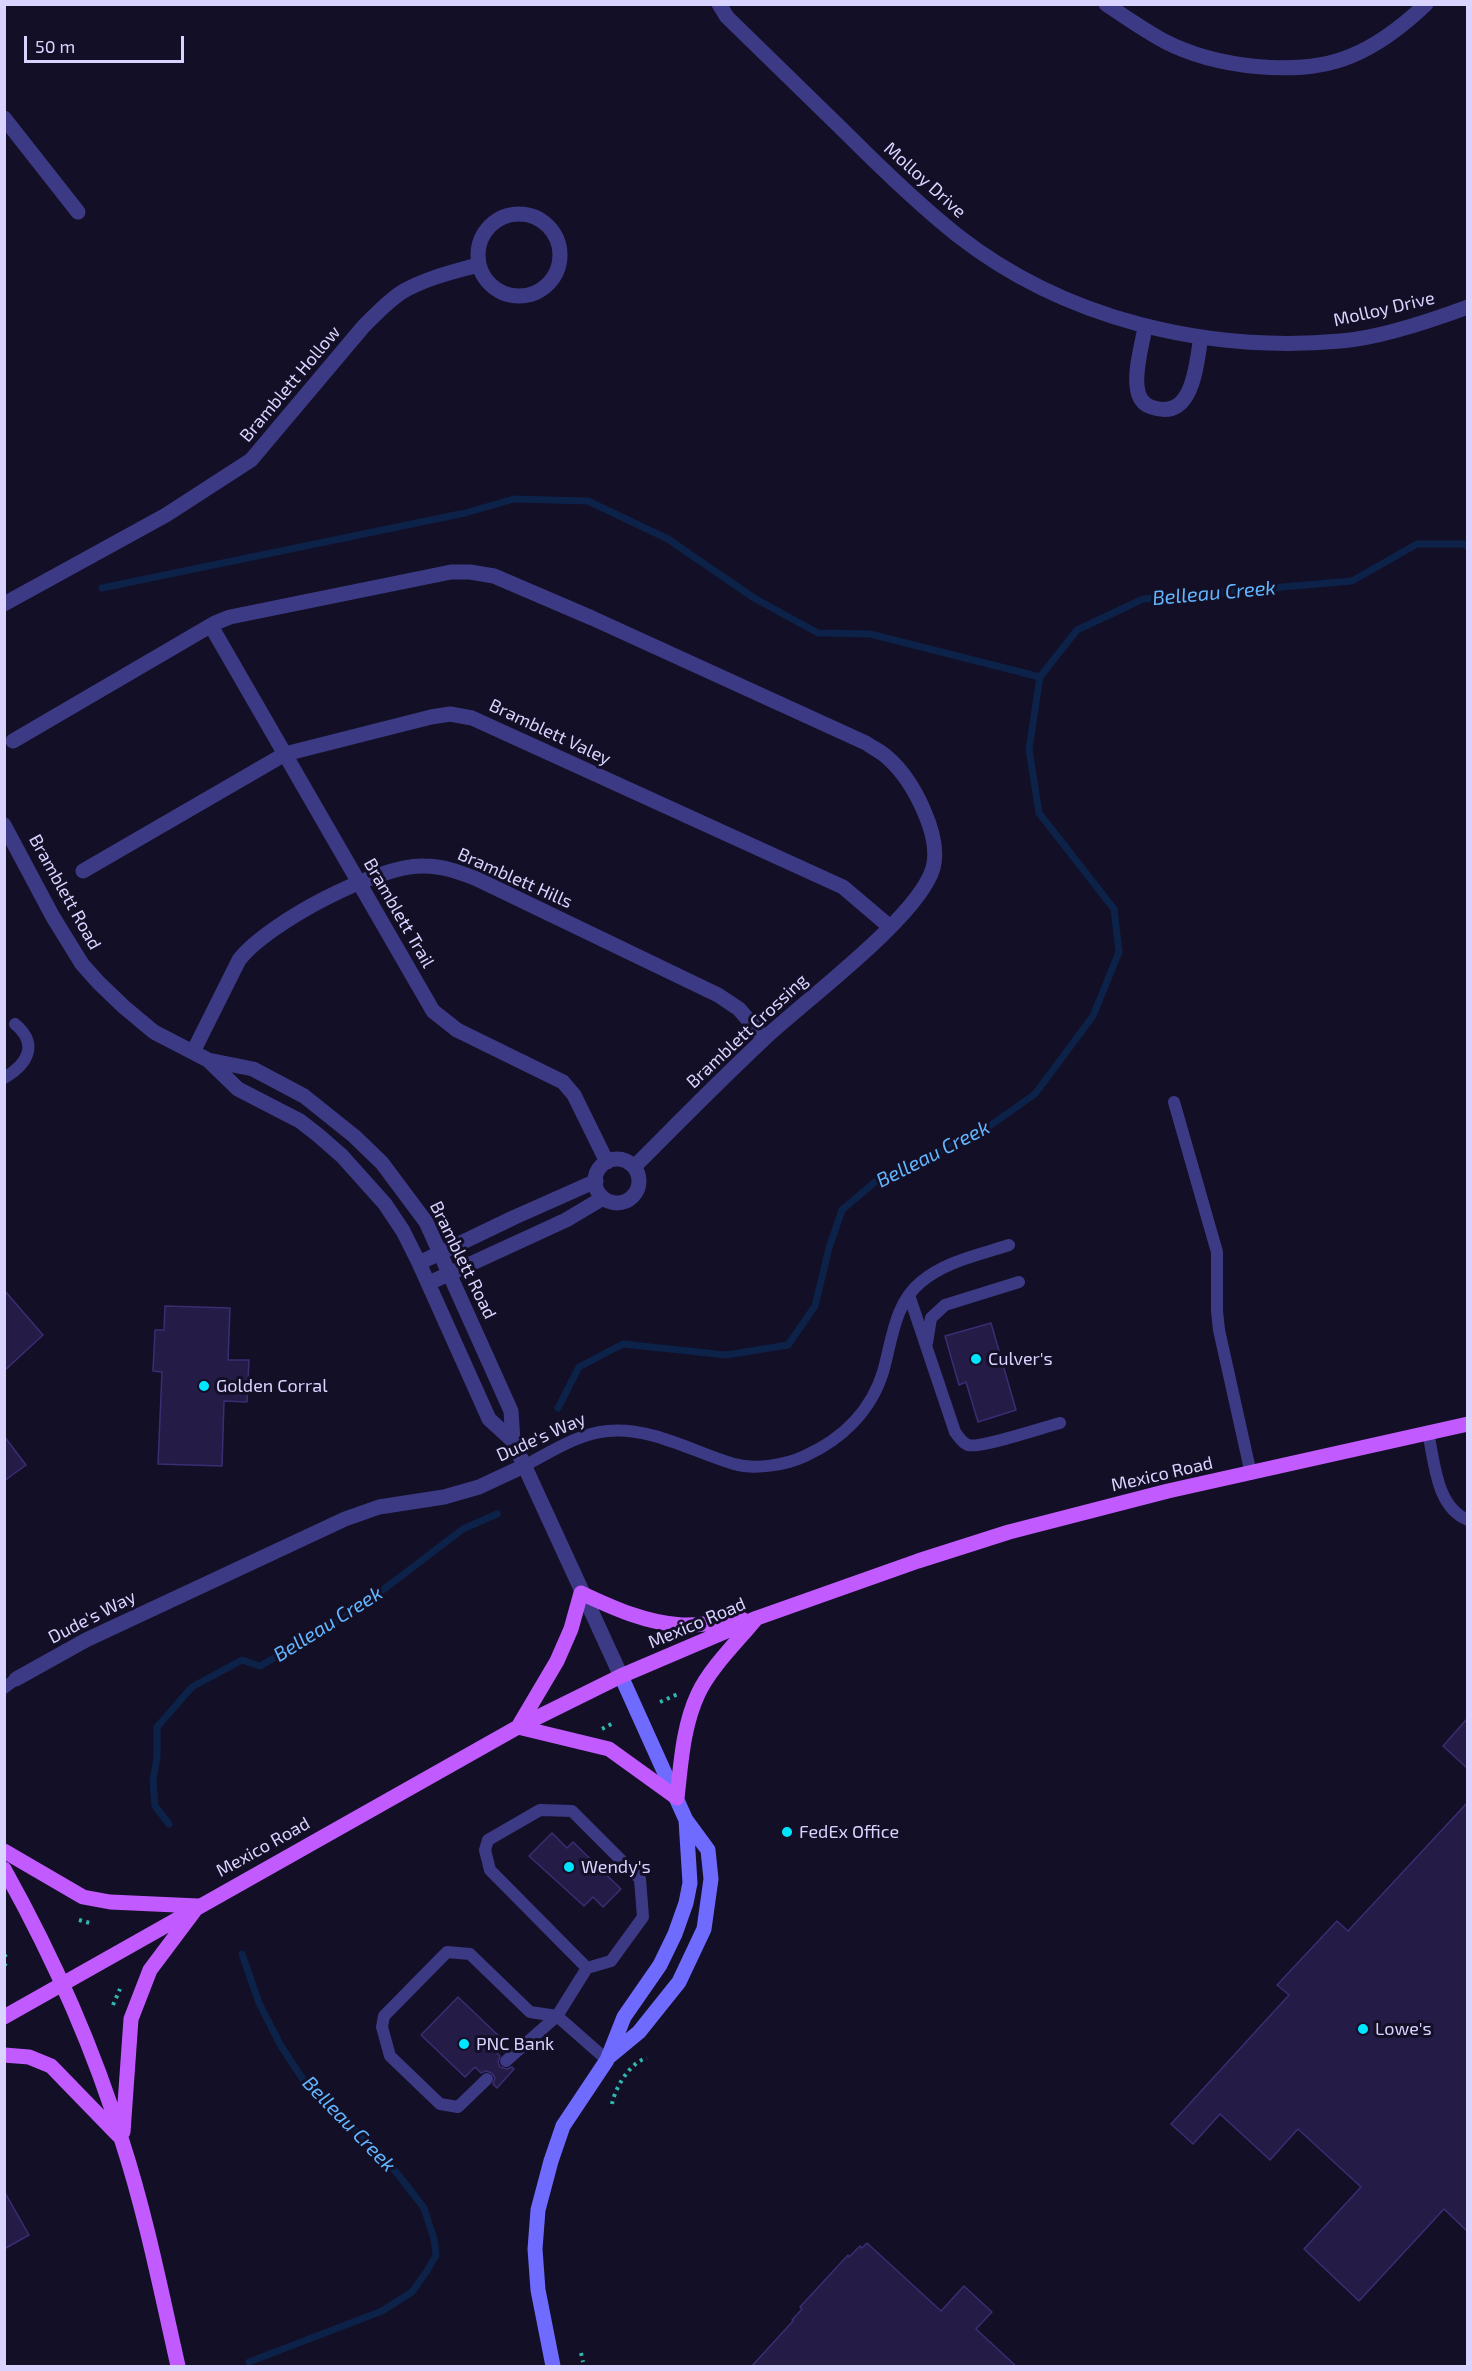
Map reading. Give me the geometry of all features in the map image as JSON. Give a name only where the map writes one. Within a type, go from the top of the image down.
[{"type":"main road","name":"Mexico Road","points":[[4,2016],[518,1727],[621,1677],[757,1618],[918,1561],[1009,1532],[1168,1491],[1467,1424]]},
{"type":"main road","points":[[581,1593],[640,1618],[682,1625],[757,1618],[698,1694],[684,1735],[677,1798],[609,1749],[518,1727],[557,1661],[571,1629],[581,1593]]},
{"type":"main road","points":[[4,1851],[83,1897],[110,1902],[198,1906]]},
{"type":"main road","points":[[4,1869],[62,1983],[122,2139],[144,2215],[178,2367]]},
{"type":"main road","points":[[122,2139],[131,2019],[150,1970],[198,1906]]},
{"type":"main road","points":[[4,2055],[29,2057],[51,2066],[122,2139]]},
{"type":"street","name":"Molloy Drive","points":[[719,4],[727,17],[892,179],[958,236],[1019,277],[1112,318],[1145,327],[1201,337],[1270,344],[1343,341],[1414,326],[1467,307]]},
{"type":"street","points":[[1106,4],[1165,42],[1214,61],[1293,67],[1321,65],[1350,57],[1380,42],[1426,4]]},
{"type":"street","points":[[4,118],[78,213]]},
{"type":"street","points":[[518,214],[543,221],[553,231],[559,243],[561,256],[552,280],[542,290],[530,296],[515,297],[490,286],[478,265],[478,247],[483,234],[504,216],[518,214]]},
{"type":"street","name":"Bramblett Hollow","points":[[4,604],[166,515],[251,459],[363,327],[382,308],[402,292],[441,275],[478,265]]},
{"type":"street","points":[[1145,327],[1136,384],[1139,397],[1146,405],[1158,410],[1172,409],[1184,400],[1192,389],[1201,337]]},
{"type":"street","name":"Bramblett Crossing","points":[[13,741],[230,617],[451,572],[470,572],[494,576],[592,618],[866,743],[888,758],[908,782],[926,816],[936,848],[928,881],[890,927],[764,1038],[634,1167]]},
{"type":"street","name":"Bramblett Trail","points":[[211,626],[433,1011],[456,1030],[563,1082],[574,1095],[607,1162]]},
{"type":"street","name":"Bramblett Valey","points":[[83,871],[285,754],[450,714],[472,718],[843,887],[890,927]]},
{"type":"street","name":"Bramblett Road","points":[[4,825],[53,917],[82,964],[124,1007],[154,1032],[208,1060],[238,1089],[300,1121],[342,1156],[385,1204],[403,1232],[429,1283],[489,1419],[513,1441]]},
{"type":"street","name":"Bramblett Hills","points":[[193,1052],[239,960],[263,935],[359,881],[391,870],[422,865],[449,868],[477,879],[728,1001],[739,1009],[764,1038]]},
{"type":"street","name":"Bramblett Road","points":[[208,1060],[253,1069],[304,1096],[327,1112],[382,1163],[426,1222],[511,1411],[513,1441],[621,1677]]},
{"type":"street","points":[[623,1160],[634,1167],[639,1179],[634,1195],[620,1203],[603,1198],[598,1192],[596,1181],[600,1167],[607,1162],[623,1160]]},
{"type":"street","points":[[419,1263],[596,1181]]},
{"type":"street","points":[[429,1283],[566,1220],[603,1198]]},
{"type":"street","name":"Dude's Way","points":[[8,1682],[86,1640],[345,1519],[379,1507],[444,1497],[479,1487],[524,1466]]},
{"type":"street","points":[[606,2060],[639,2032],[680,1982],[704,1929],[711,1879],[708,1850],[686,1820],[621,1677]]},
{"type":"street","points":[[553,2367],[538,2290],[535,2249],[538,2210],[563,2126],[606,2060],[624,2017],[660,1965],[675,1934],[686,1903],[690,1883],[686,1820]]},
{"type":"lane","points":[[4,1078],[24,1063],[28,1052],[27,1040],[22,1030],[15,1024]]},
{"type":"lane","points":[[1174,1102],[1217,1252],[1219,1330],[1251,1474]]},
{"type":"lane","name":"Dude's Way","points":[[524,1466],[585,1437],[613,1430],[686,1445],[736,1464],[756,1466],[803,1457],[830,1443],[854,1424],[873,1398],[883,1374],[904,1300],[920,1282],[944,1266],[1009,1245]]},
{"type":"lane","points":[[927,1346],[931,1318],[945,1305],[1019,1282]]},
{"type":"lane","points":[[909,1295],[956,1432],[962,1441],[970,1446],[1060,1423]]},
{"type":"lane","points":[[1428,1433],[1446,1504],[1456,1515],[1467,1520]]},
{"type":"lane","points":[[506,2061],[557,2016],[586,1968],[611,1961],[643,1917],[640,1879],[572,1812],[540,1810],[488,1840],[485,1850],[490,1870],[586,1968]]},
{"type":"lane","points":[[487,2079],[458,2107],[440,2104],[390,2055],[382,2027],[384,2016],[447,1952],[470,1954],[530,2012],[557,2016],[606,2060]]},
{"type":"path","points":[[660,1702],[678,1694]]},
{"type":"path","points":[[599,1730],[615,1722]]},
{"type":"path","points":[[79,1920],[90,1923]]},
{"type":"path","points":[[113,2005],[120,1989]]},
{"type":"path","points":[[612,2104],[614,2092],[641,2059],[647,2058]]},
{"type":"path","points":[[581,2354],[583,2362]]},
{"type":"building","points":[[4,1290],[43,1335],[4,1371]]},
{"type":"building","name":"Golden Corral","points":[[165,1306],[230,1308],[228,1360],[249,1360],[247,1402],[224,1401],[222,1466],[158,1464],[162,1372],[153,1371],[155,1330],[164,1330]]},
{"type":"building","name":"Culver's","points":[[991,1323],[1016,1410],[978,1422],[966,1382],[959,1385],[945,1336]]},
{"type":"building","points":[[4,1436],[26,1465],[4,1481]]},
{"type":"building","points":[[1467,1719],[1467,1768],[1443,1746]]},
{"type":"building","name":"Lowe's","points":[[1467,1803],[1467,2231],[1444,2209],[1359,2301],[1304,2249],[1361,2187],[1298,2129],[1270,2160],[1220,2114],[1193,2144],[1171,2124],[1289,1995],[1277,1985],[1337,1921],[1348,1931]]},
{"type":"building","name":"Wendy's","points":[[552,1833],[567,1848],[573,1842],[621,1889],[603,1907],[593,1897],[584,1906],[529,1856]]},
{"type":"building","name":"PNC Bank","points":[[458,1997],[502,2039],[493,2049],[500,2056],[498,2062],[500,2067],[514,2069],[497,2088],[493,2084],[495,2078],[492,2073],[486,2071],[481,2073],[475,2067],[465,2077],[421,2035]]},
{"type":"building","points":[[4,2191],[29,2235],[4,2249]]},
{"type":"building","points":[[867,2243],[941,2311],[964,2286],[992,2312],[976,2329],[1017,2367],[751,2367],[793,2321],[802,2309],[800,2307],[848,2255],[849,2257],[860,2246],[862,2248]]},
{"type":"waterway","points":[[102,588],[465,513],[514,499],[588,501],[668,539],[754,598],[818,633],[870,634],[1040,677]]},
{"type":"waterway","name":"Belleau Creek","points":[[558,1408],[579,1367],[623,1344],[726,1355],[788,1345],[815,1306],[829,1248],[842,1210],[876,1181],[978,1134],[1035,1094],[1093,1016],[1119,952],[1114,909],[1039,813],[1029,749],[1040,677],[1077,630],[1143,599],[1352,581],[1417,544],[1464,544],[1468,547]]},
{"type":"waterway","name":"Belleau Creek","points":[[169,1824],[155,1806],[153,1781],[157,1757],[157,1727],[192,1687],[242,1660],[260,1666],[354,1612],[463,1529],[497,1514]]},
{"type":"waterway","name":"Belleau Creek","points":[[242,1954],[259,2003],[281,2046],[304,2081],[340,2117],[377,2149],[424,2208],[434,2239],[436,2255],[412,2292],[382,2311],[249,2362]]},
{"type":"place","name":"Culver's","points":[[976,1359]]},
{"type":"place","name":"Golden Corral","points":[[204,1386]]},
{"type":"place","name":"FedEx Office","points":[[787,1832]]},
{"type":"place","name":"Wendy's","points":[[569,1867]]},
{"type":"place","name":"Lowe's","points":[[1363,2029]]},
{"type":"place","name":"PNC Bank","points":[[464,2044]]}]
